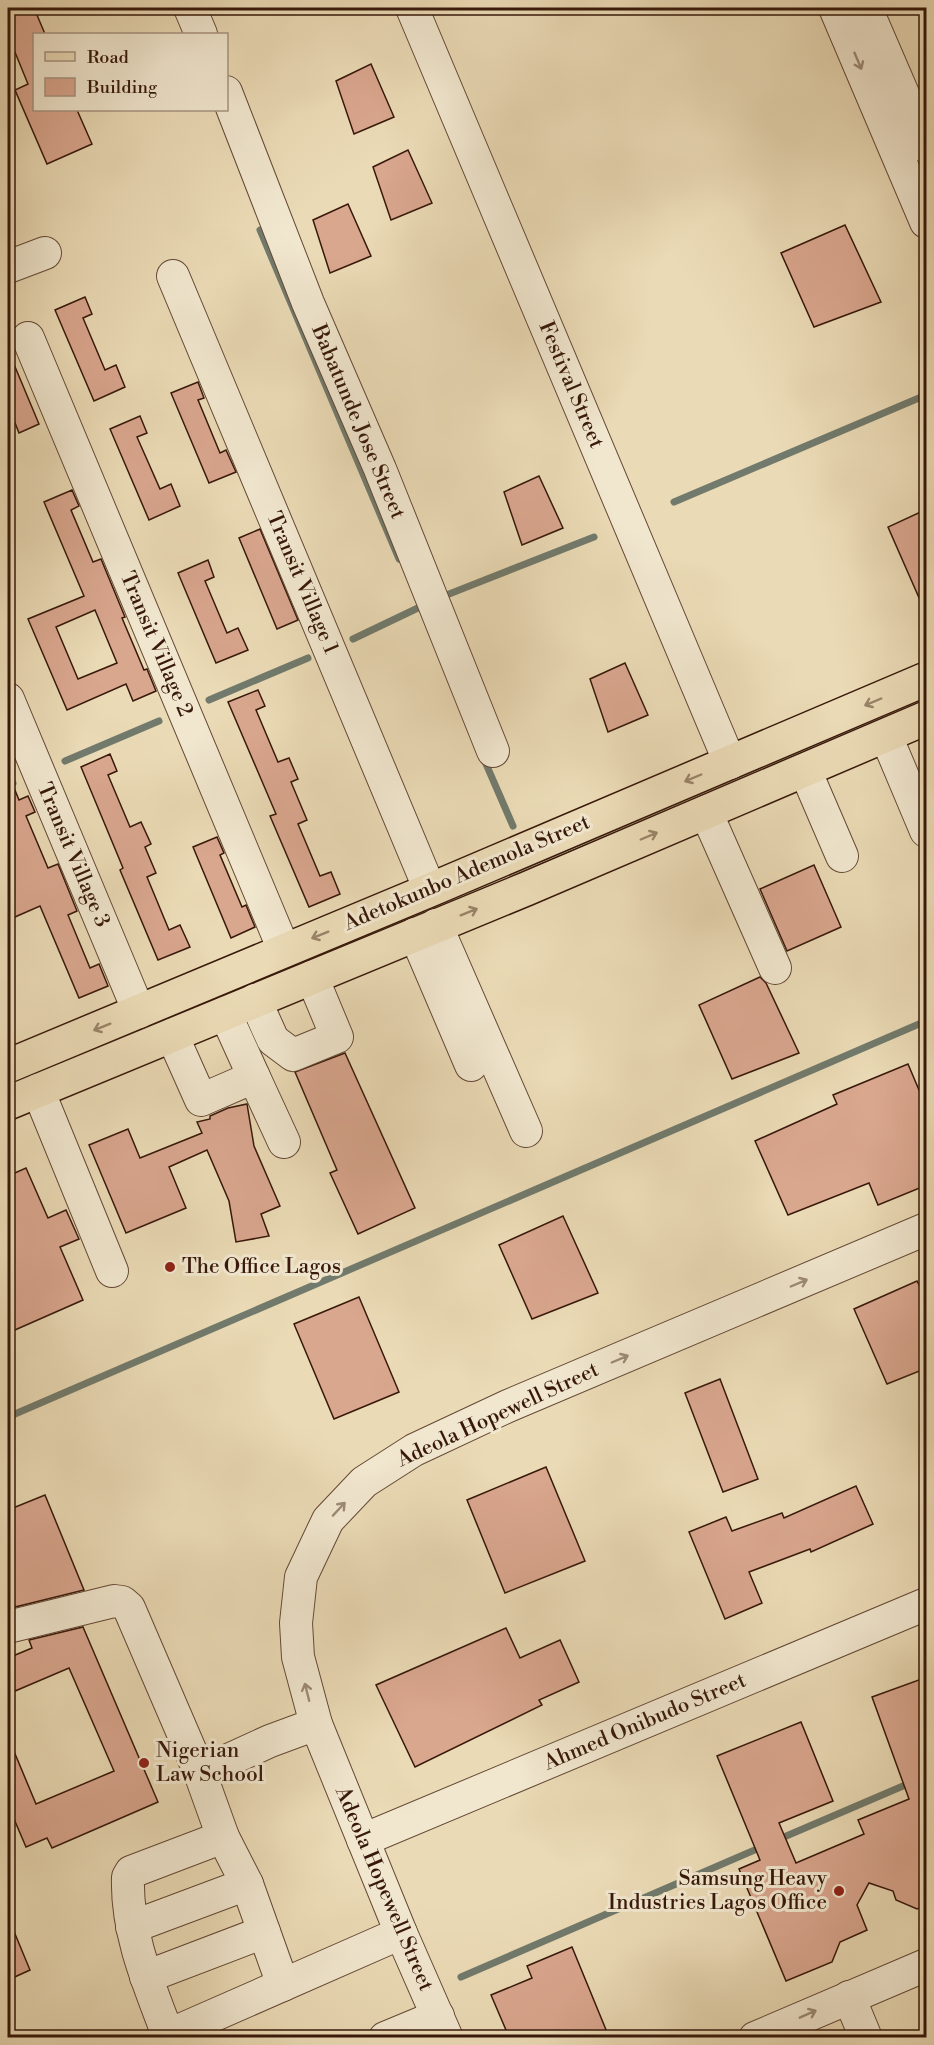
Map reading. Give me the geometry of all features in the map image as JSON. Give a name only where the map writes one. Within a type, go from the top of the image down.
[{"type":"main road","name":"Adetokunbo Ademola Street","points":[[8,1066],[927,679]]},
{"type":"main road","name":"Adetokunbo Ademola Street","points":[[8,1103],[927,718]]},
{"type":"street","points":[[189,8],[201,33]]},
{"type":"street","name":"Festival Street","points":[[412,8],[730,762]]},
{"type":"street","points":[[835,8],[927,222]]},
{"type":"street","points":[[866,8],[927,147]]},
{"type":"street","name":"Babatunde Jose Street","points":[[228,97],[308,303],[380,469],[493,751]]},
{"type":"street","points":[[8,267],[45,253]]},
{"type":"street","name":"Transit Village 1","points":[[173,276],[430,890]]},
{"type":"street","name":"Transit Village 2","points":[[28,338],[284,950]]},
{"type":"street","name":"Transit Village 3","points":[[8,699],[139,1012]]},
{"type":"street","points":[[886,736],[927,831]]},
{"type":"street","points":[[805,770],[842,856]]},
{"type":"street","points":[[706,812],[775,968]]},
{"type":"street","points":[[425,930],[471,1065]]},
{"type":"street","points":[[425,930],[526,1131]]},
{"type":"street","points":[[255,1000],[273,1040],[293,1055],[338,1037],[312,977]]},
{"type":"street","points":[[225,1013],[284,1142]]},
{"type":"street","points":[[172,1035],[201,1100],[254,1077]]},
{"type":"street","points":[[38,1090],[112,1271]]},
{"type":"street","name":"Adeola Hopewell Street","points":[[442,2027],[316,1724],[298,1658],[296,1623],[301,1577],[328,1520],[364,1482],[414,1449],[508,1406],[927,1229]]},
{"type":"street","points":[[8,1627],[114,1601],[123,1602],[129,1608],[200,1773],[223,1837],[248,1884],[283,1985]]},
{"type":"street","name":"Ahmed Onibudo Street","points":[[363,1840],[927,1604]]},
{"type":"street","points":[[200,1773],[270,1741],[316,1724]]},
{"type":"street","points":[[223,1837],[131,1872],[128,1884],[132,1927],[165,2036],[401,1933]]},
{"type":"street","points":[[132,1927],[248,1884]]},
{"type":"street","points":[[146,1977],[264,1932]]},
{"type":"street","points":[[754,2037],[927,1965]]},
{"type":"street","points":[[849,1997],[866,2037]]},
{"type":"street","points":[[385,2037],[442,2027]]},
{"type":"building","points":[[8,8],[34,8],[45,33],[33,33],[33,111],[77,111],[92,144],[47,164],[15,90],[28,84],[8,35]]},
{"type":"building","points":[[371,64],[394,117],[354,134],[336,81]]},
{"type":"building","points":[[408,150],[432,203],[391,220],[373,167]]},
{"type":"building","points":[[348,204],[371,256],[330,273],[313,220]]},
{"type":"building","points":[[845,225],[881,302],[814,327],[781,253]]},
{"type":"building","points":[[85,297],[92,314],[83,318],[105,370],[116,365],[125,387],[94,401],[55,310]]},
{"type":"building","points":[[8,350],[39,424],[19,433],[8,405]]},
{"type":"building","points":[[198,382],[204,398],[198,400],[220,453],[226,450],[236,472],[209,483],[171,393]]},
{"type":"building","points":[[140,416],[147,433],[137,437],[160,489],[171,484],[180,506],[149,520],[110,429]]},
{"type":"building","points":[[539,476],[563,528],[522,545],[504,492]]},
{"type":"building","points":[[72,490],[79,506],[71,510],[93,562],[101,559],[125,617],[122,618],[144,670],[147,669],[156,691],[133,701],[126,684],[67,710],[28,619],[84,596],[44,502]],"holes":[[[95,610],[117,663],[78,679],[56,627]]]},
{"type":"building","points":[[927,509],[927,616],[888,527]]},
{"type":"building","points":[[260,529],[298,620],[277,629],[239,538]]},
{"type":"building","points":[[208,560],[214,577],[205,581],[227,633],[238,628],[248,650],[216,663],[178,573]]},
{"type":"building","points":[[625,663],[648,715],[608,732],[590,679]]},
{"type":"building","points":[[258,690],[265,706],[256,710],[278,762],[289,758],[298,779],[291,782],[307,820],[298,824],[320,876],[331,872],[340,894],[309,907],[270,816],[276,814],[228,702]]},
{"type":"building","points":[[110,754],[117,771],[108,775],[130,827],[141,822],[151,844],[145,847],[156,873],[147,877],[169,930],[180,925],[190,947],[158,960],[120,870],[123,868],[81,767]]},
{"type":"building","points":[[8,773],[19,800],[28,796],[35,812],[26,816],[48,868],[58,864],[77,911],[68,915],[90,968],[99,964],[108,986],[79,998],[40,906],[8,920]]},
{"type":"building","points":[[217,837],[224,853],[220,855],[242,907],[246,905],[255,927],[231,938],[193,847]]},
{"type":"building","points":[[814,865],[841,927],[787,951],[760,889]]},
{"type":"building","points":[[760,977],[766,983],[799,1053],[732,1079],[699,1005]]},
{"type":"building","points":[[345,1053],[415,1208],[358,1234],[330,1173],[337,1170],[295,1072]]},
{"type":"building","points":[[908,1064],[927,1109],[927,1185],[878,1205],[869,1183],[788,1215],[755,1141],[837,1104],[833,1095]]},
{"type":"building","points":[[247,1104],[254,1146],[280,1206],[261,1214],[269,1236],[236,1242],[229,1201],[207,1150],[169,1167],[186,1208],[126,1233],[89,1145],[128,1129],[140,1158],[202,1133],[197,1122],[210,1119],[210,1116],[228,1108]]},
{"type":"building","points":[[26,1168],[48,1218],[66,1210],[79,1239],[60,1247],[83,1300],[8,1333],[8,1176]]},
{"type":"building","points":[[563,1216],[598,1293],[532,1319],[499,1245]]},
{"type":"building","points":[[917,1281],[927,1300],[927,1368],[887,1384],[854,1309]]},
{"type":"building","points":[[359,1297],[399,1392],[334,1419],[294,1324]]},
{"type":"building","points":[[720,1379],[758,1479],[723,1492],[685,1393]]},
{"type":"building","points":[[546,1467],[585,1561],[505,1593],[467,1500]]},
{"type":"building","points":[[856,1486],[873,1524],[811,1552],[810,1549],[749,1572],[762,1603],[725,1619],[689,1532],[726,1517],[732,1531],[782,1513],[784,1518]]},
{"type":"building","points":[[45,1495],[84,1590],[15,1607],[8,1588],[8,1510]]},
{"type":"building","points":[[83,1627],[158,1802],[52,1848],[47,1838],[26,1847],[14,1819],[8,1822],[8,1737],[36,1804],[114,1771],[69,1668],[8,1694],[8,1658],[32,1648],[29,1640]]},
{"type":"building","points":[[506,1628],[520,1658],[560,1640],[579,1682],[539,1700],[542,1705],[415,1767],[376,1685]]},
{"type":"building","points":[[927,1677],[927,1905],[917,1909],[896,1900],[893,1891],[869,1883],[857,1905],[867,1930],[840,1942],[832,1962],[786,1981],[739,1869],[760,1860],[717,1756],[801,1722],[833,1801],[779,1823],[796,1863],[864,1834],[858,1820],[909,1799],[872,1697]]},
{"type":"building","points":[[8,1917],[30,1970],[8,1980]]},
{"type":"building","points":[[572,1947],[609,2037],[509,2037],[491,1995],[532,1978],[527,1966]]},
{"type":"waterway","points":[[260,230],[399,559]]},
{"type":"waterway","points":[[674,502],[926,395]]},
{"type":"waterway","points":[[444,596],[594,537]]},
{"type":"waterway","points":[[353,639],[420,607]]},
{"type":"waterway","points":[[209,700],[308,658]]},
{"type":"waterway","points":[[65,761],[159,721]]},
{"type":"waterway","points":[[483,757],[513,826]]},
{"type":"waterway","points":[[8,785],[13,783]]},
{"type":"waterway","points":[[8,1417],[926,1021]]},
{"type":"waterway","points":[[777,1840],[910,1783]]},
{"type":"waterway","points":[[461,1977],[764,1846]]},
{"type":"place","name":"The Office Lagos","points":[[170,1267]]},
{"type":"place","name":"Nigerian Law School","points":[[144,1763]]},
{"type":"place","name":"Samsung Heavy Industries Lagos Office","points":[[839,1891]]}]
